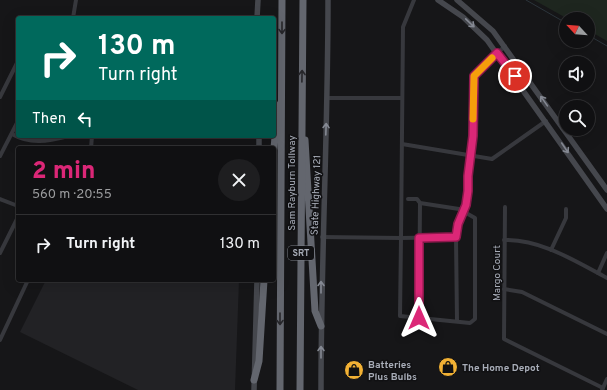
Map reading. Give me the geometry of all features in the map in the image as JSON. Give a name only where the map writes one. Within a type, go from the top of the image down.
[{"type":"highway","name":"Sam Rayburn Tollway","points":[[280,390],[282,0]]},
{"type":"highway","name":"Sam Rayburn Tollway","points":[[300,390],[303,0]]},
{"type":"highway","points":[[276,115],[282,98]]},
{"type":"highway","points":[[302,115],[307,150],[315,312],[321,326]]},
{"type":"highway","points":[[254,380],[259,362],[264,282]]},
{"type":"main road","points":[[258,0],[258,16]]},
{"type":"main road","name":"State Highway 121","points":[[321,390],[322,237],[327,98],[328,0]]},
{"type":"main road","points":[[438,0],[463,17],[487,40],[546,121],[607,210]]},
{"type":"main road","points":[[457,0],[493,31],[505,46],[607,190]]},
{"type":"main road","points":[[254,390],[257,282]]},
{"type":"street","points":[[73,16],[76,0]]},
{"type":"street","points":[[408,199],[417,199],[420,203],[459,209],[475,218],[475,319],[470,323],[400,316],[403,27],[414,0]]},
{"type":"street","points":[[457,321],[456,237],[458,224],[464,212],[468,191],[473,136],[474,76],[505,46]]},
{"type":"street","points":[[0,97],[16,65]]},
{"type":"street","points":[[327,98],[402,98]]},
{"type":"street","points":[[402,144],[492,159],[546,121]]},
{"type":"street","points":[[0,156],[16,125]]},
{"type":"street","points":[[12,134],[16,136]]},
{"type":"street","points":[[20,138],[39,142],[59,138]]},
{"type":"street","points":[[0,199],[16,205]]},
{"type":"street","points":[[419,318],[420,203]]},
{"type":"street","name":"Margo Court","points":[[505,207],[504,339],[602,389]]},
{"type":"street","points":[[551,250],[566,218],[566,209]]},
{"type":"street","points":[[0,253],[16,221]]},
{"type":"street","points":[[322,237],[456,237]]},
{"type":"street","points":[[504,240],[516,240],[533,243],[551,250],[607,278]]},
{"type":"street","points":[[598,273],[607,253]]},
{"type":"street","points":[[0,340],[27,282]]},
{"type":"street","points":[[504,289],[522,292],[607,334]]},
{"type":"street","points":[[602,389],[607,379]]},
{"type":"shaded area","points":[[534,0],[607,0],[607,41],[595,34],[595,12],[559,12],[559,14]]},
{"type":"shaded area","points":[[45,282],[239,282],[235,390],[138,390],[20,332]]},
{"type":"waterway","points":[[526,0],[559,19]]},
{"type":"waterway","points":[[595,39],[607,46]]},
{"type":"slow traffic","points":[[473,119],[474,76],[476,72],[492,58]]},
{"type":"place","name":"The Home Depot","points":[[448,367]]},
{"type":"place","name":"Batteries Plus Bulbs","points":[[354,370]]},
{"type":"route","points":[[419,318],[419,238],[456,237],[458,224],[466,205],[473,136],[474,76],[476,72],[497,53],[515,76]]}]
